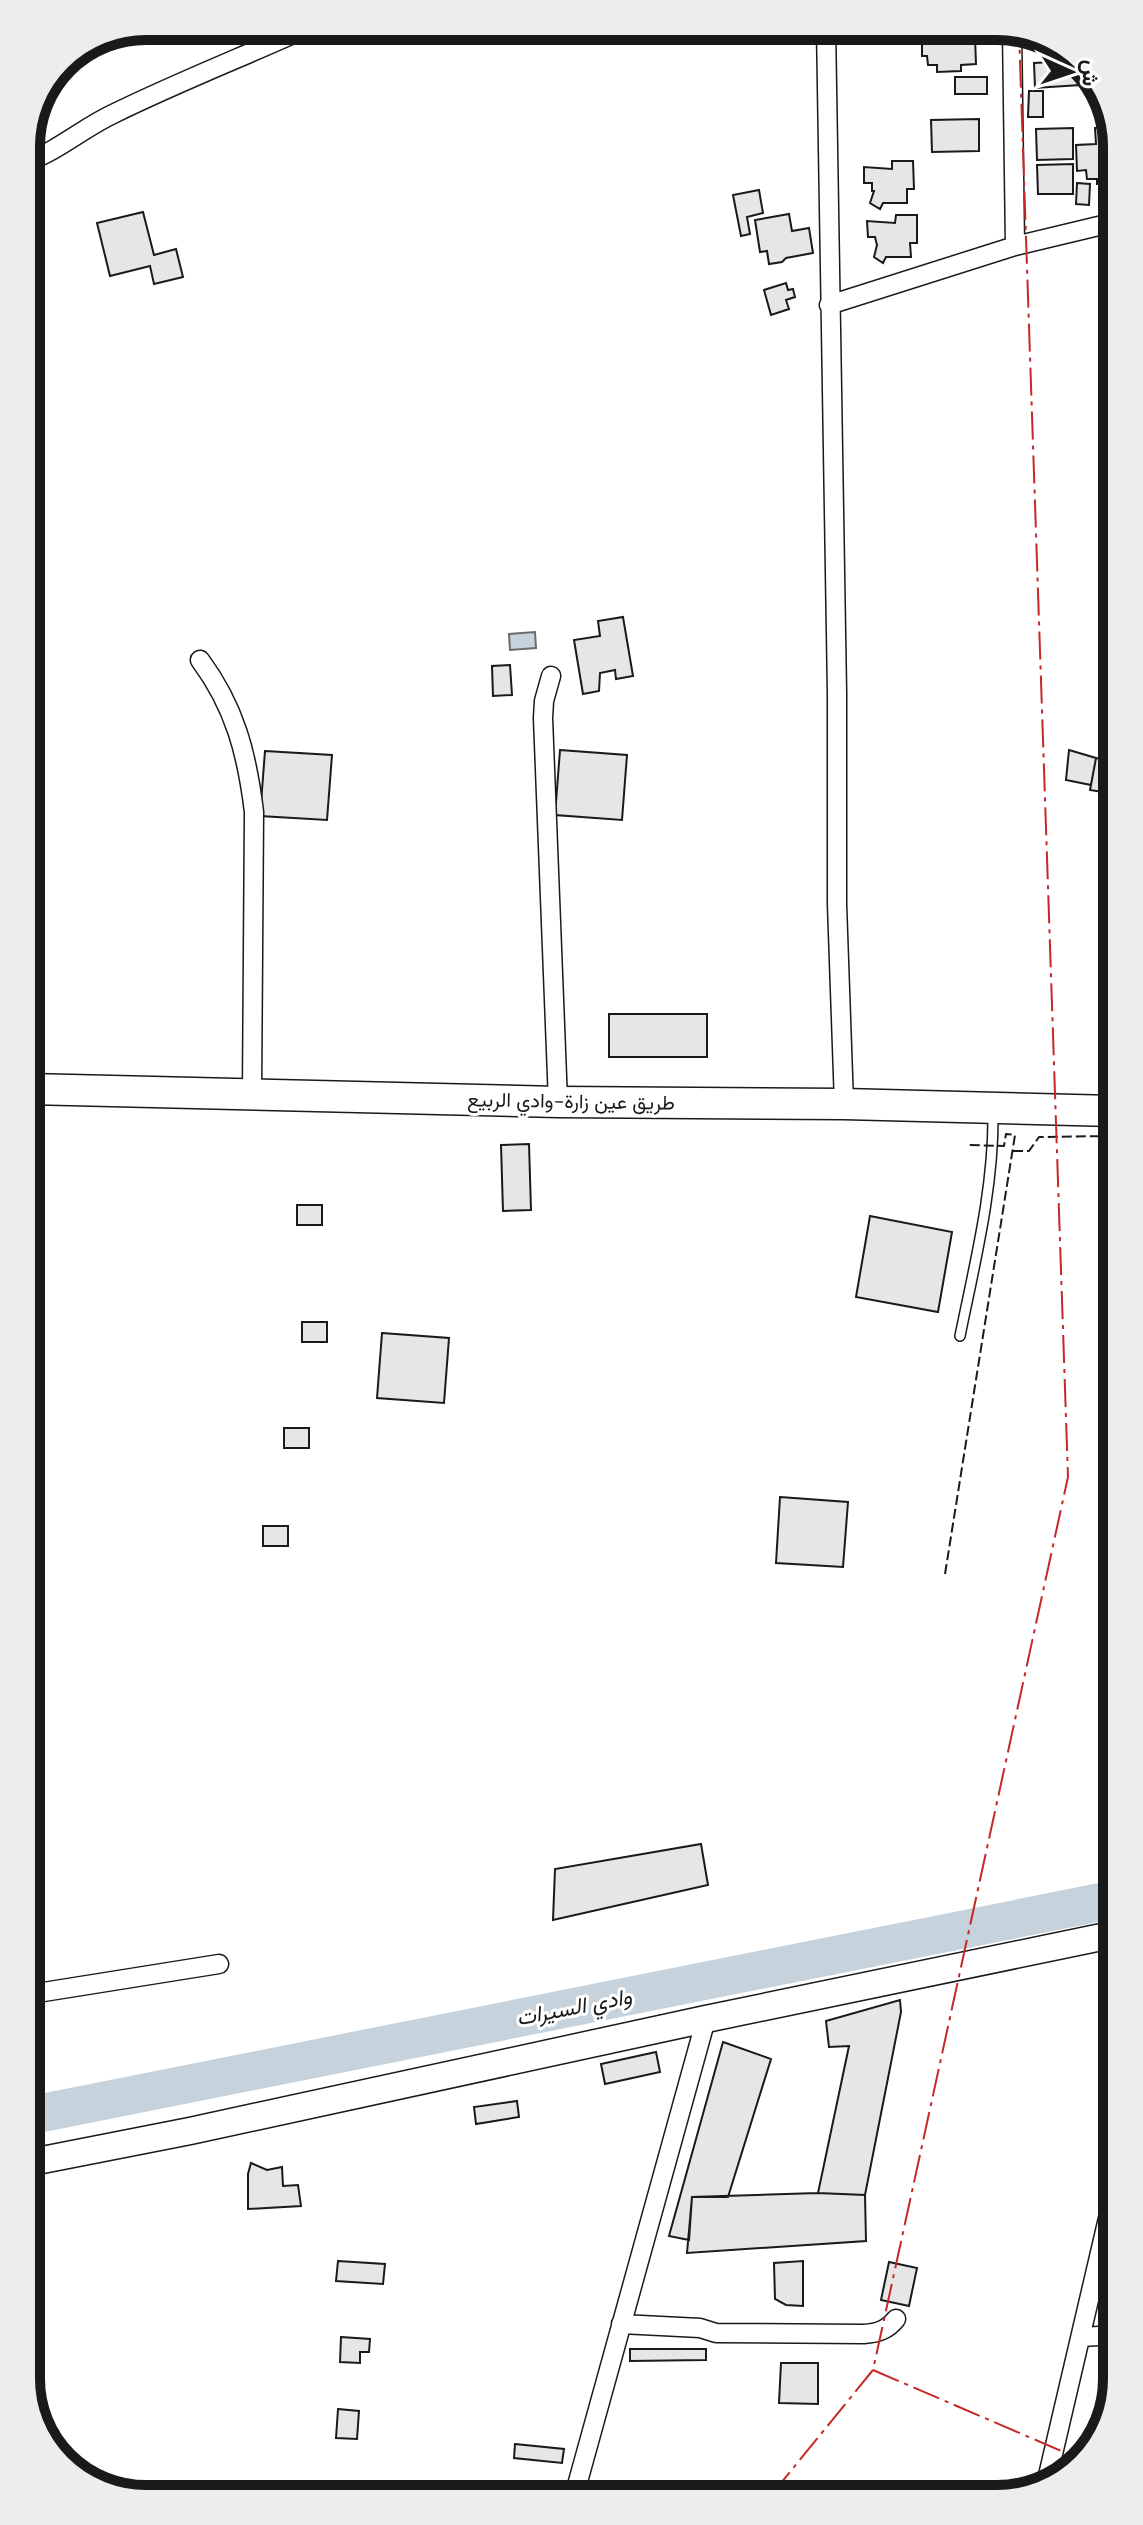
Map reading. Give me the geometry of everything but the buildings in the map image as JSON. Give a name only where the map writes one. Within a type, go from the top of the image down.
[{"type":"main road","name":"طريق عين زارة-وادي الربيع","points":[[40,1089],[1103,1111]]},
{"type":"main road","points":[[40,2160],[206,2128],[1103,1937]]},
{"type":"street","points":[[40,156],[118,111],[279,40]]},
{"type":"street","points":[[826,40],[837,693],[837,904],[844,1104]]},
{"type":"street","points":[[1012,41],[1015,246]]},
{"type":"street","points":[[829,305],[1015,246],[1103,225]]},
{"type":"street","points":[[200,660],[217,683],[249,768],[254,812],[252,1093]]},
{"type":"street","points":[[551,676],[543,718],[558,1102]]},
{"type":"street","points":[[40,1993],[219,1964]]},
{"type":"street","points":[[577,2485],[706,2019]]},
{"type":"street","points":[[1051,2469],[1103,2241]]},
{"type":"street","points":[[621,2324],[700,2328],[716,2333],[864,2334],[888,2328],[896,2319]]},
{"type":"street","points":[[1081,2337],[1103,2336]]},
{"type":"lane","points":[[960,1336],[988,1194],[994,1145],[993,1109]]},
{"type":"shaded area","points":[[535,632],[536,648],[510,650],[509,634]]},
{"type":"waterway","name":"وادي السيرات","points":[[40,2113],[1103,1902]]},
{"type":"fence","points":[[945,1574],[1015,1135],[1006,1134],[1004,1146],[968,1145]]},
{"type":"fence","points":[[1013,1151],[1029,1151],[1039,1137],[1103,1136]]},
{"type":"power","points":[[779,2485],[873,2370],[1068,1477],[1019,43]]},
{"type":"power","points":[[873,2370],[1070,2455]]}]
